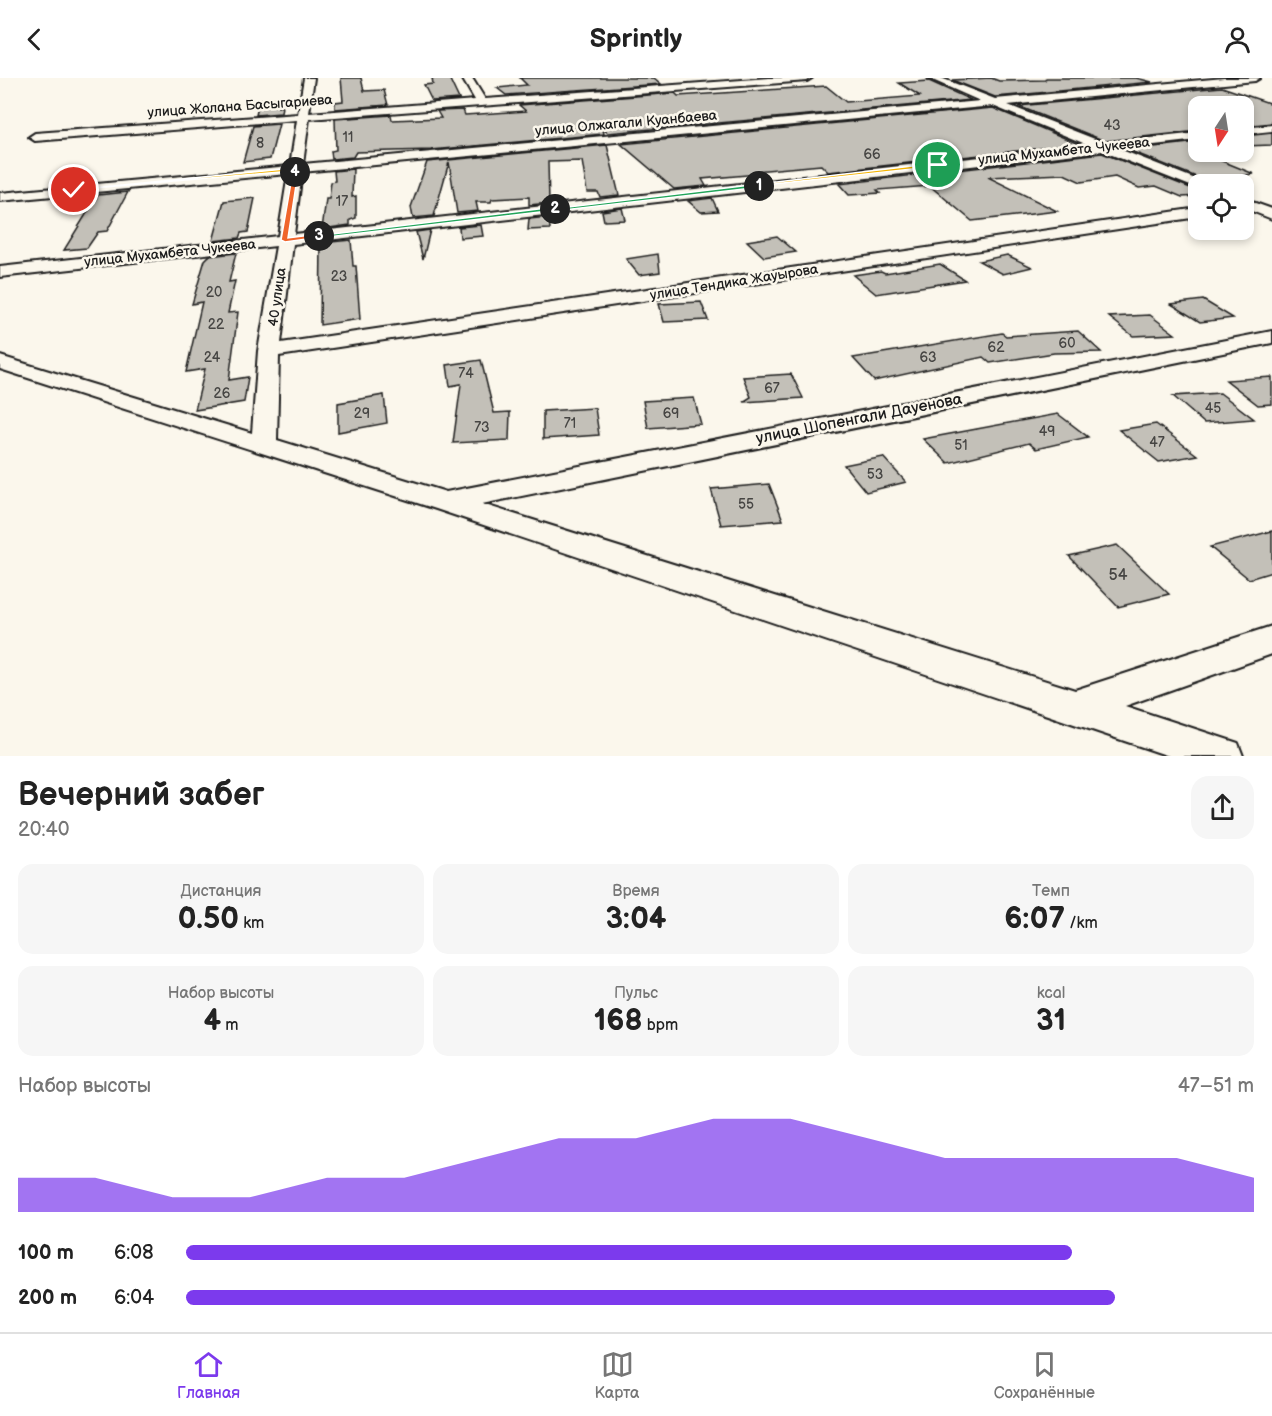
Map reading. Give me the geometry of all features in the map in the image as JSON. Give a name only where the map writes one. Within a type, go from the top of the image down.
[{"type":"street","name":"40 улица","points":[[264,445],[269,351],[309,78]]},
{"type":"street","points":[[467,78],[482,104]]},
{"type":"street","points":[[613,78],[630,92]]},
{"type":"street","name":"улица Жолана Басыгариева","points":[[34,137],[807,78]]},
{"type":"street","points":[[933,78],[1188,181]]},
{"type":"street","name":"улица Олжагали Куанбаева","points":[[0,197],[1254,79]]},
{"type":"street","points":[[1254,130],[1272,128]]},
{"type":"street","name":"улица Мухамбета Чукеева","points":[[0,272],[1188,137]]},
{"type":"street","points":[[1254,203],[1272,201]]},
{"type":"street","points":[[1254,207],[1272,214]]},
{"type":"street","name":"улица Тендика Жауырова","points":[[269,351],[1188,213]]},
{"type":"street","name":"улица Шопенгали Дауенова","points":[[446,502],[1272,337]]},
{"type":"street","points":[[0,362],[446,502],[1224,756]]},
{"type":"street","points":[[1072,708],[1272,640]]},
{"type":"building","points":[[341,78],[361,78],[364,91],[384,90],[388,105],[335,109],[335,102],[343,101]]},
{"type":"building","points":[[432,78],[449,78],[459,99],[432,101],[424,85],[433,84]]},
{"type":"building","points":[[520,78],[654,78],[661,84],[506,95],[497,88],[527,85]]},
{"type":"building","points":[[991,78],[999,81],[1045,80],[1046,78],[1136,78],[1152,82],[995,97],[952,80]]},
{"type":"building","points":[[929,81],[971,100],[608,133],[603,129],[604,134],[431,150],[356,152],[353,157],[332,159],[331,151],[336,150],[335,119],[391,115],[392,120],[441,118],[437,111],[463,110],[465,115],[526,111],[519,105],[675,93],[678,96],[826,86],[846,102],[920,96],[899,83]]},
{"type":"building","points":[[1222,87],[1248,96],[1188,96],[1188,132],[1105,141],[1018,106]]},
{"type":"building","points":[[280,98],[278,107],[282,106],[281,113],[256,115],[260,99]]},
{"type":"building","points":[[1254,98],[1272,104],[1272,123],[1254,125]]},
{"type":"building","points":[[993,108],[1079,144],[828,172],[821,165],[755,171],[759,174],[702,179],[706,186],[674,189],[621,144]]},
{"type":"building","points":[[279,124],[270,159],[243,162],[253,126]]},
{"type":"building","points":[[1272,133],[1272,145],[1254,146],[1254,135]]},
{"type":"building","points":[[1188,143],[1188,162],[1224,162],[1254,174],[1189,174],[1128,150]]},
{"type":"building","points":[[607,145],[619,195],[600,197],[598,192],[587,192],[582,161],[548,162],[549,203],[529,205],[529,197],[492,199],[491,202],[476,202],[478,211],[457,213],[449,162],[434,216],[413,218],[411,207],[427,162]]},
{"type":"building","points":[[1102,153],[1188,187],[1188,197],[1182,197],[1156,186],[1139,188],[1115,177],[1081,182],[1064,174],[988,177],[1057,211],[972,221],[930,186],[877,190],[880,193],[849,195],[839,184]]},
{"type":"building","points":[[353,169],[352,197],[356,196],[356,218],[350,220],[350,225],[322,229],[326,199],[329,199],[331,182],[335,181],[334,171]]},
{"type":"building","points":[[128,192],[107,231],[98,232],[87,248],[64,250],[98,195]]},
{"type":"building","points":[[255,198],[248,232],[241,233],[239,238],[213,241],[224,201]]},
{"type":"building","points":[[712,198],[718,211],[701,212],[688,201]]},
{"type":"building","points":[[622,208],[625,220],[604,221],[602,211]]},
{"type":"building","points":[[549,217],[550,229],[528,230],[529,219]]},
{"type":"building","points":[[481,225],[483,236],[460,238],[459,227]]},
{"type":"building","points":[[430,230],[423,259],[416,232]]},
{"type":"building","points":[[777,236],[796,252],[764,257],[747,241]]},
{"type":"building","points":[[351,240],[353,266],[356,266],[360,319],[320,325],[321,243]]},
{"type":"building","points":[[236,253],[229,282],[235,281],[228,313],[238,312],[229,380],[248,377],[244,402],[195,410],[205,369],[186,372],[202,302],[192,304],[205,260],[209,256]]},
{"type":"building","points":[[658,254],[660,272],[639,275],[626,259]]},
{"type":"building","points":[[1007,255],[1032,267],[1003,274],[979,261]]},
{"type":"building","points":[[940,264],[965,280],[876,294],[853,275],[881,271],[885,273]]},
{"type":"building","points":[[1203,300],[1233,318],[1200,322],[1171,304]]},
{"type":"building","points":[[701,302],[708,320],[664,322],[659,304]]},
{"type":"building","points":[[1150,315],[1175,334],[1133,336],[1109,317]]},
{"type":"building","points":[[1078,331],[1101,352],[1054,353],[990,363],[983,357],[874,381],[853,358],[1002,333],[1006,336]]},
{"type":"building","points":[[481,360],[494,413],[510,412],[509,440],[453,443],[461,384],[450,386],[447,365]]},
{"type":"building","points":[[791,374],[803,398],[743,402],[751,397],[743,377]]},
{"type":"building","points":[[1272,377],[1272,404],[1258,405],[1226,380]]},
{"type":"building","points":[[1220,393],[1254,419],[1204,423],[1173,396]]},
{"type":"building","points":[[384,395],[387,423],[338,432],[338,403]]},
{"type":"building","points":[[694,398],[701,424],[648,428],[643,401]]},
{"type":"building","points":[[595,408],[599,435],[543,439],[543,411]]},
{"type":"building","points":[[1058,414],[1088,437],[1036,449],[1029,443],[948,463],[923,439]]},
{"type":"building","points":[[1156,424],[1197,455],[1159,462],[1119,430]]},
{"type":"building","points":[[883,457],[906,482],[866,492],[844,465]]},
{"type":"building","points":[[769,484],[783,520],[721,525],[711,489]]},
{"type":"building","points":[[1272,531],[1272,572],[1249,579],[1210,547]]},
{"type":"building","points":[[1117,545],[1169,594],[1118,607],[1069,556]]},
{"type":"route","points":[[74,190],[295,169],[285,240],[938,165]]}]
